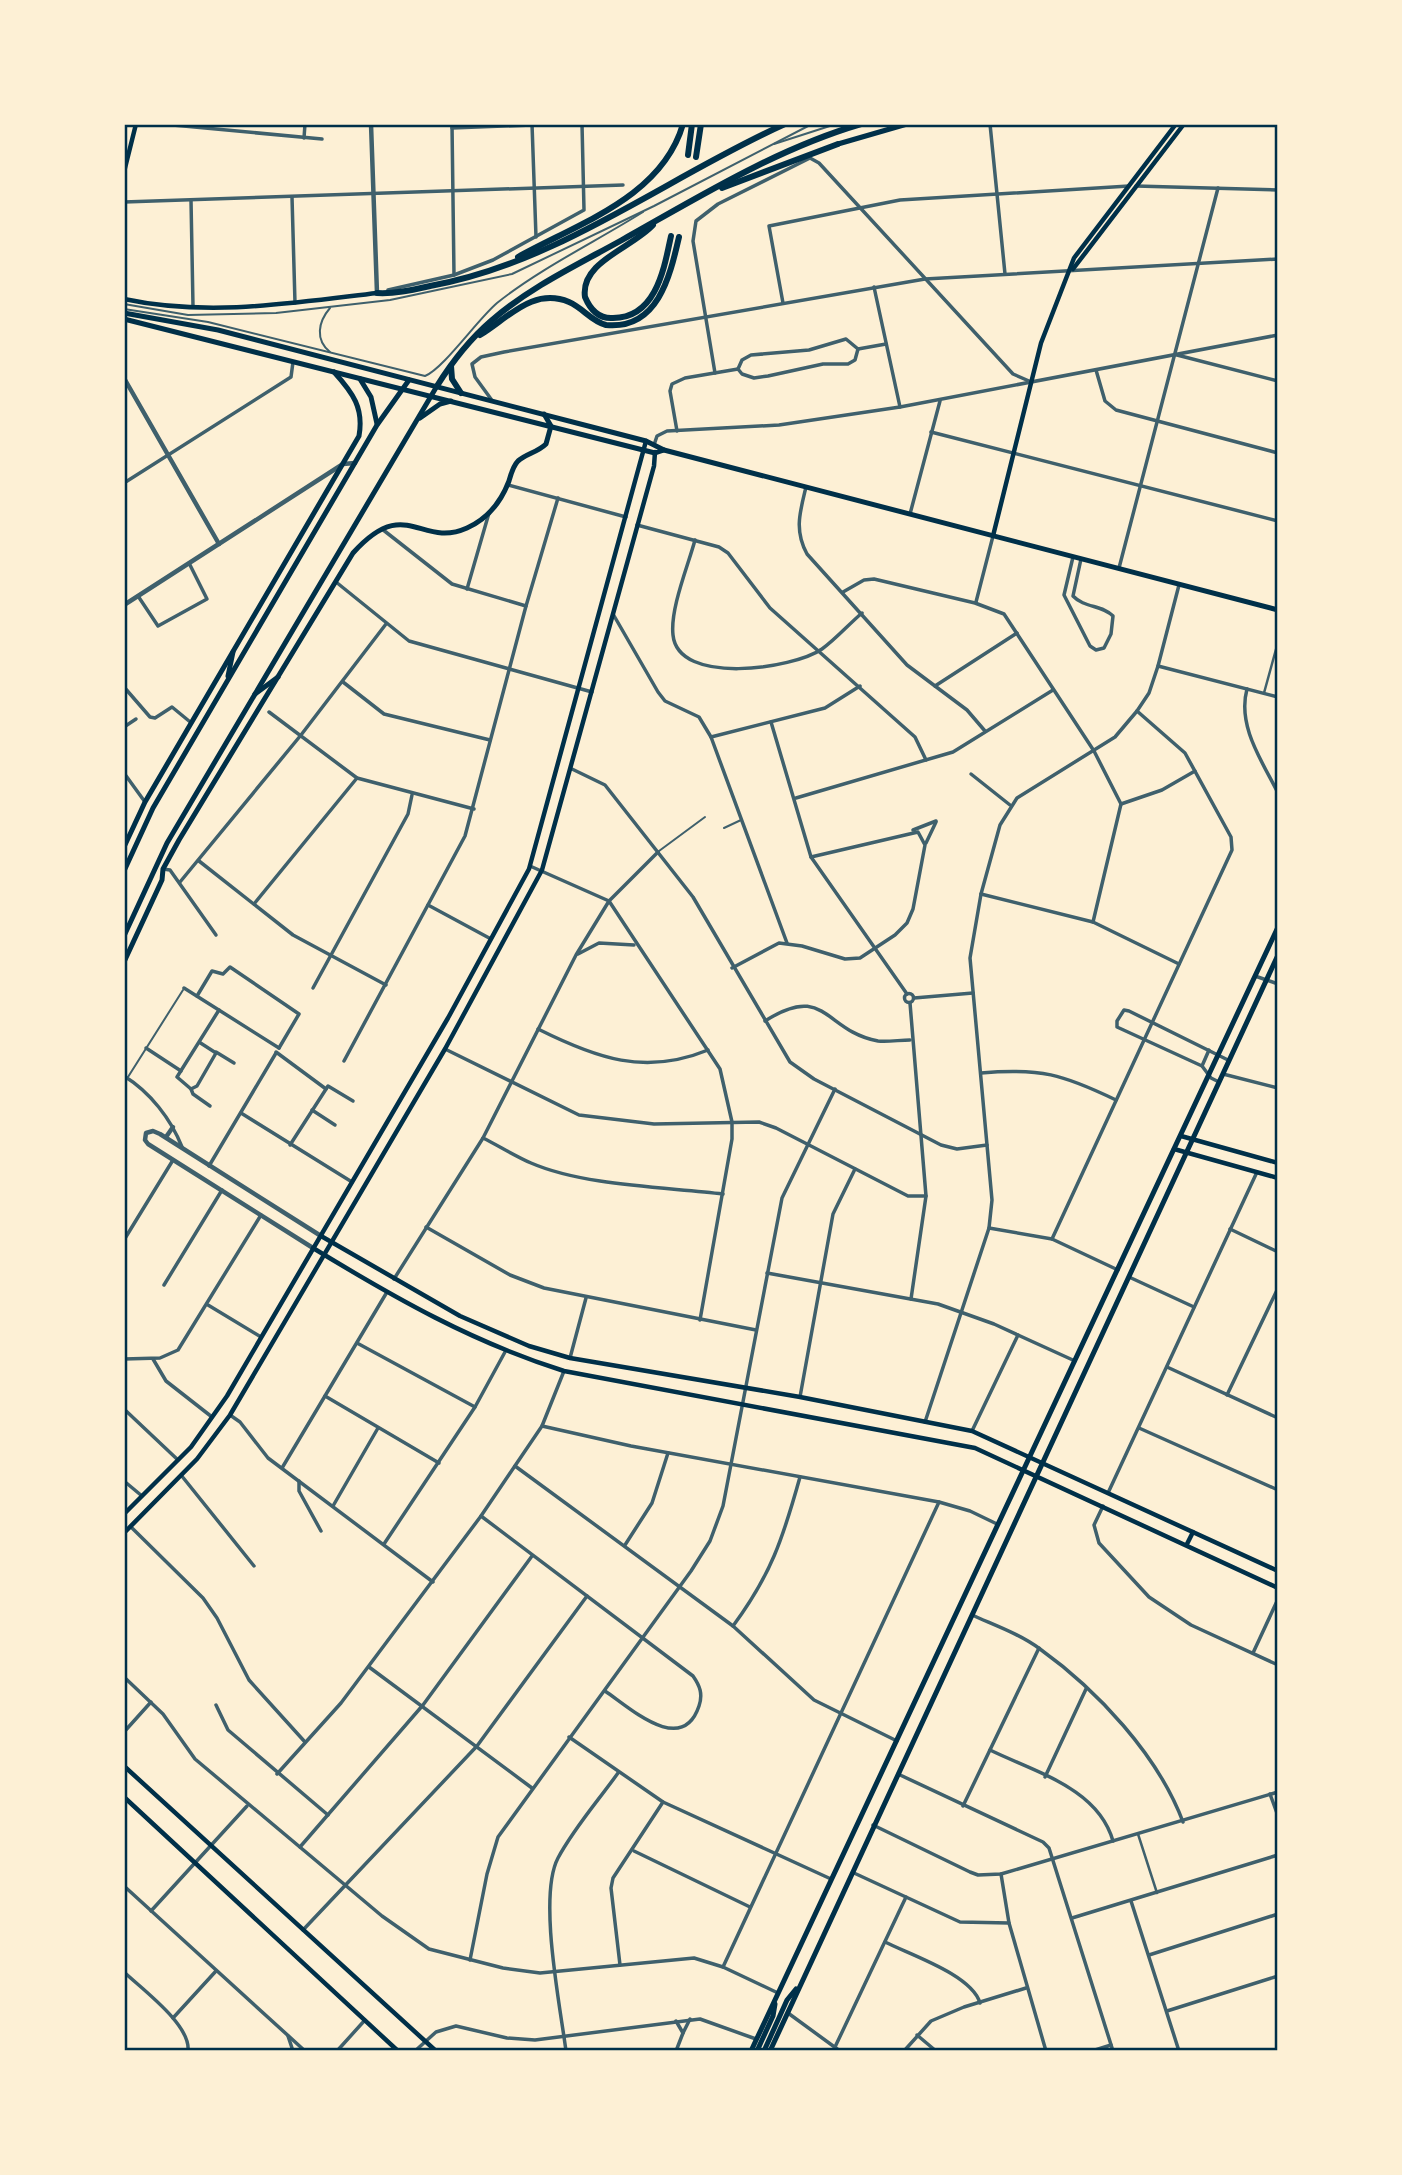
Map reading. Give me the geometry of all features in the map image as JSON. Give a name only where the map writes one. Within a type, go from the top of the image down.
[{"type":"highway","points":[[492,272],[646,184],[667,161],[683,124]]},
{"type":"highway","points":[[692,124],[692,156],[701,124]]},
{"type":"highway","points":[[377,293],[461,281],[492,272],[576,233],[785,124]]},
{"type":"highway","points":[[437,386],[469,342],[491,321],[532,290],[707,192],[794,148],[861,124]]},
{"type":"highway","points":[[707,192],[748,180],[838,144]]},
{"type":"highway","points":[[801,157],[810,158]]},
{"type":"highway","points":[[469,342],[524,304],[543,298],[567,302],[603,324],[619,325],[636,320],[648,312],[663,292],[675,237],[659,283],[645,305],[618,318],[606,318],[594,311],[584,293],[588,275],[604,260],[634,243],[657,220]]},
{"type":"highway","points":[[451,364],[452,379],[461,393]]},
{"type":"main road","points":[[124,172],[136,124]]},
{"type":"main road","points":[[838,144],[907,124]]},
{"type":"main road","points":[[993,536],[1045,332],[1072,269],[1074,258],[1089,234],[1176,124]]},
{"type":"main road","points":[[1072,269],[1184,124]]},
{"type":"main road","points":[[124,299],[193,309],[295,303],[377,293]]},
{"type":"main road","points":[[124,311],[218,330],[437,386],[646,441],[664,450],[1278,610]]},
{"type":"main road","points":[[124,319],[654,453],[664,450]]},
{"type":"main road","points":[[124,847],[145,802],[359,436],[361,413],[352,392],[334,372]]},
{"type":"main road","points":[[360,379],[371,397],[377,425]]},
{"type":"main road","points":[[124,871],[153,807],[377,425],[409,380]]},
{"type":"main road","points":[[124,936],[167,843],[437,386]]},
{"type":"main road","points":[[418,420],[440,404],[451,401]]},
{"type":"main road","points":[[124,962],[162,880],[163,869],[353,553],[382,529],[401,523],[439,533],[453,533],[478,523],[489,513],[508,485],[516,462],[546,444],[551,426],[544,414]]},
{"type":"main road","points":[[124,1514],[178,1460],[216,1412],[492,940],[530,866],[646,441]]},
{"type":"main road","points":[[124,1533],[181,1475],[228,1417],[445,1049],[542,870],[645,498],[654,444]]},
{"type":"main road","points":[[632,494],[645,498]]},
{"type":"main road","points":[[610,576],[623,579]]},
{"type":"main road","points":[[226,682],[233,652]]},
{"type":"main road","points":[[253,696],[278,677]]},
{"type":"main road","points":[[751,2051],[1278,927]]},
{"type":"main road","points":[[770,2051],[1278,955]]},
{"type":"main road","points":[[384,1127],[396,1133]]},
{"type":"main road","points":[[1181,1136],[1278,1163]]},
{"type":"main road","points":[[1174,1149],[1278,1178]]},
{"type":"main road","points":[[321,1236],[492,1332],[569,1358],[800,1397],[972,1430],[1278,1571]]},
{"type":"main road","points":[[313,1248],[387,1292],[505,1352],[564,1371],[975,1448],[1278,1588]]},
{"type":"main road","points":[[216,1412],[228,1417]]},
{"type":"main road","points":[[1187,1545],[1193,1532]]},
{"type":"main road","points":[[952,1626],[964,1632]]},
{"type":"main road","points":[[124,1766],[436,2051]]},
{"type":"main road","points":[[124,1797],[398,2051]]},
{"type":"main road","points":[[764,2051],[787,2000],[802,1981]]},
{"type":"main road","points":[[757,2051],[773,2016],[777,1995]]},
{"type":"street","points":[[162,124],[322,139]]},
{"type":"street","points":[[304,138],[305,124]]},
{"type":"street","points":[[370,124],[377,293],[454,275],[493,260],[584,209],[582,124]]},
{"type":"street","points":[[454,275],[452,126],[532,124],[536,237]]},
{"type":"street","points":[[990,124],[1004,274]]},
{"type":"street","points":[[715,373],[693,241],[696,221],[705,213],[838,144]]},
{"type":"street","points":[[818,155],[819,163]]},
{"type":"street","points":[[810,158],[819,163],[1013,373],[1031,382]]},
{"type":"street","points":[[124,202],[623,185]]},
{"type":"street","points":[[783,303],[769,226],[901,200],[1127,186],[1278,190]]},
{"type":"street","points":[[1119,569],[1218,188]]},
{"type":"street","points":[[292,197],[295,303]]},
{"type":"street","points":[[191,200],[193,309]]},
{"type":"street","points":[[492,401],[472,372],[472,364],[481,356],[707,319],[925,279],[1278,259]]},
{"type":"street","points":[[874,287],[900,407]]},
{"type":"street","points":[[654,444],[659,434],[779,425],[900,407],[1278,335]]},
{"type":"street","points":[[738,369],[742,360],[751,355],[816,349],[846,339],[858,349],[886,344]]},
{"type":"street","points":[[738,369],[742,374],[754,377],[823,364],[848,364],[855,360],[858,349]]},
{"type":"street","points":[[1175,354],[1278,381]]},
{"type":"street","points":[[124,483],[290,377],[293,362]]},
{"type":"street","points":[[677,431],[670,391],[672,384],[685,378],[738,369]]},
{"type":"street","points":[[1096,370],[1105,401],[1116,410],[1278,453]]},
{"type":"street","points":[[124,378],[219,544]]},
{"type":"street","points":[[910,514],[940,400]]},
{"type":"street","points":[[931,432],[1278,521]]},
{"type":"street","points":[[124,605],[343,464],[355,463]]},
{"type":"street","points":[[508,485],[626,517]]},
{"type":"street","points":[[806,487],[798,520],[800,542],[807,554],[906,665],[967,710],[985,731]]},
{"type":"street","points":[[344,1061],[465,836],[508,670],[558,498]]},
{"type":"street","points":[[467,589],[489,513]]},
{"type":"street","points":[[637,525],[719,547],[735,559],[770,608],[821,650],[915,737],[926,760]]},
{"type":"street","points":[[382,529],[439,576],[467,589],[526,606]]},
{"type":"street","points":[[975,603],[993,536]]},
{"type":"street","points":[[695,540],[674,617],[673,637],[681,653],[692,662],[736,669],[803,656],[821,650],[862,613]]},
{"type":"street","points":[[1064,595],[1073,596],[1114,617],[1111,634],[1104,649],[1096,650],[1090,646],[1064,595],[1073,557]]},
{"type":"street","points":[[1073,596],[1081,559]]},
{"type":"street","points":[[138,596],[155,626],[207,598],[189,563]]},
{"type":"street","points":[[843,592],[854,584],[874,579],[975,603],[1004,614],[1094,751],[1121,804],[1093,922]]},
{"type":"street","points":[[336,582],[410,641],[592,692]]},
{"type":"street","points":[[925,1422],[989,1228],[992,1200],[970,958],[981,894],[1000,825],[1011,806],[1031,786],[1115,737],[1137,710],[1149,693],[1180,585]]},
{"type":"street","points":[[613,614],[665,701],[699,717],[711,737],[788,943]]},
{"type":"street","points":[[180,882],[301,735],[386,624]]},
{"type":"street","points":[[935,686],[1017,633]]},
{"type":"street","points":[[803,656],[809,649],[809,641]]},
{"type":"street","points":[[1264,694],[1278,642]]},
{"type":"street","points":[[1158,666],[1278,697]]},
{"type":"street","points":[[343,682],[384,713],[490,740]]},
{"type":"street","points":[[711,737],[825,708],[860,686]]},
{"type":"street","points":[[124,687],[150,717],[155,718],[172,707],[188,721]]},
{"type":"street","points":[[1247,689],[1243,712],[1247,729],[1278,793]]},
{"type":"street","points":[[795,798],[953,752],[1053,690]]},
{"type":"street","points":[[1052,1240],[1232,850],[1231,837],[1195,771],[1172,739],[1137,710]]},
{"type":"street","points":[[269,712],[357,778],[412,795],[474,809]]},
{"type":"street","points":[[124,727],[136,719]]},
{"type":"street","points":[[771,722],[811,857],[907,994],[914,998],[973,993]]},
{"type":"street","points":[[572,769],[605,785],[693,897],[732,968],[790,1062],[835,1089],[950,1148],[987,1145]]},
{"type":"street","points":[[1121,804],[1162,790],[1195,771]]},
{"type":"street","points":[[124,773],[145,802]]},
{"type":"street","points":[[971,774],[1011,806]]},
{"type":"street","points":[[253,904],[357,778]]},
{"type":"street","points":[[313,988],[408,814],[412,795]]},
{"type":"street","points":[[732,968],[771,946],[788,943],[851,959],[860,958],[895,936],[910,917],[925,845],[936,821],[872,844],[811,857]]},
{"type":"street","points":[[910,832],[918,832],[924,838],[925,845]]},
{"type":"street","points":[[394,1279],[483,1138],[576,955],[609,901],[658,852]]},
{"type":"street","points":[[199,861],[293,935],[386,986]]},
{"type":"street","points":[[530,866],[609,901],[635,945],[720,1069],[732,1122],[723,1194],[700,1320]]},
{"type":"street","points":[[163,869],[170,870],[180,882],[216,935]]},
{"type":"street","points":[[981,894],[1093,922],[1180,964]]},
{"type":"street","points":[[428,905],[492,940]]},
{"type":"street","points":[[576,955],[599,943],[635,945]]},
{"type":"street","points":[[197,996],[212,971],[223,974],[230,967],[299,1014],[209,1166]]},
{"type":"street","points":[[1255,976],[1278,984]]},
{"type":"street","points":[[184,988],[279,1048]]},
{"type":"street","points":[[907,994],[905,1000],[910,1003]]},
{"type":"street","points":[[911,1299],[926,1196],[911,1040],[910,1003],[914,998]]},
{"type":"street","points":[[765,1021],[789,1006],[810,1006],[877,1041],[911,1040]]},
{"type":"street","points":[[210,1105],[177,1079],[219,1010]]},
{"type":"street","points":[[1219,1082],[1202,1066],[1117,1027],[1117,1021],[1121,1012],[1126,1010],[1228,1060]]},
{"type":"street","points":[[537,1029],[585,1051],[632,1063],[675,1062],[708,1050]]},
{"type":"street","points":[[199,1042],[234,1063]]},
{"type":"street","points":[[146,1048],[181,1071]]},
{"type":"street","points":[[445,1049],[579,1115],[654,1124],[759,1122],[908,1196],[926,1196]]},
{"type":"street","points":[[1202,1066],[1209,1050]]},
{"type":"street","points":[[191,1089],[197,1086],[216,1052]]},
{"type":"street","points":[[276,1053],[326,1089]]},
{"type":"street","points":[[981,1073],[1017,1070],[1057,1074],[1116,1101]]},
{"type":"street","points":[[1223,1074],[1278,1088]]},
{"type":"street","points":[[126,1077],[146,1092],[173,1127],[183,1149]]},
{"type":"street","points":[[290,1145],[330,1085],[353,1101]]},
{"type":"street","points":[[470,1960],[498,1837],[679,1587],[715,1529],[732,1464],[782,1198],[835,1089]]},
{"type":"street","points":[[312,1110],[335,1125]]},
{"type":"street","points":[[240,1113],[352,1182]]},
{"type":"street","points":[[165,1137],[173,1127]]},
{"type":"street","points":[[313,1248],[173,1160],[145,1140],[146,1133],[153,1131],[165,1137],[321,1236]]},
{"type":"street","points":[[483,1138],[534,1164],[560,1171],[611,1181],[723,1194]]},
{"type":"street","points":[[124,1240],[173,1160]]},
{"type":"street","points":[[800,1397],[833,1214],[855,1169]]},
{"type":"street","points":[[1108,1493],[1257,1172]]},
{"type":"street","points":[[164,1285],[222,1190]]},
{"type":"street","points":[[242,1202],[249,1191]]},
{"type":"street","points":[[124,1359],[153,1359],[178,1350],[208,1306],[262,1214]]},
{"type":"street","points":[[426,1227],[510,1275],[586,1298],[756,1330]]},
{"type":"street","points":[[989,1228],[1052,1240],[1118,1270]]},
{"type":"street","points":[[1230,1229],[1278,1252]]},
{"type":"street","points":[[767,1273],[911,1299],[962,1312],[1075,1361]]},
{"type":"street","points":[[1129,1277],[1195,1308]]},
{"type":"street","points":[[1227,1395],[1278,1288]]},
{"type":"street","points":[[282,1468],[387,1292]]},
{"type":"street","points":[[569,1358],[586,1298]]},
{"type":"street","points":[[208,1306],[261,1337]]},
{"type":"street","points":[[972,1430],[1018,1335]]},
{"type":"street","points":[[357,1343],[475,1407]]},
{"type":"street","points":[[384,1544],[475,1407],[505,1352]]},
{"type":"street","points":[[153,1359],[166,1381],[212,1417]]},
{"type":"street","points":[[1167,1367],[1278,1418]]},
{"type":"street","points":[[277,1774],[369,1667],[481,1516],[542,1426],[564,1371]]},
{"type":"street","points":[[325,1396],[439,1463]]},
{"type":"street","points":[[124,1409],[178,1460]]},
{"type":"street","points":[[228,1417],[240,1422],[263,1454],[432,1581]]},
{"type":"street","points":[[542,1426],[668,1453],[939,1502],[970,1511],[999,1525]]},
{"type":"street","points":[[333,1506],[378,1428]]},
{"type":"street","points":[[1139,1428],[1278,1490]]},
{"type":"street","points":[[625,1545],[652,1503],[668,1453]]},
{"type":"street","points":[[516,1466],[733,1626],[788,1679],[839,1714],[897,1741]]},
{"type":"street","points":[[181,1475],[254,1566]]},
{"type":"street","points":[[733,1626],[759,1591],[773,1562],[800,1477]]},
{"type":"street","points":[[124,1481],[142,1496]]},
{"type":"street","points":[[299,1481],[299,1491],[321,1531]]},
{"type":"street","points":[[723,1967],[939,1502]]},
{"type":"street","points":[[1103,1506],[1094,1525],[1099,1543],[1149,1597],[1191,1625],[1278,1665]]},
{"type":"street","points":[[481,1516],[699,1684],[701,1703],[697,1712],[678,1728],[660,1727],[604,1690]]},
{"type":"street","points":[[131,1527],[202,1598],[217,1618],[249,1680],[305,1742]]},
{"type":"street","points":[[300,1847],[423,1705],[532,1555]]},
{"type":"street","points":[[303,1930],[477,1746],[587,1596]]},
{"type":"street","points":[[1253,1653],[1278,1599]]},
{"type":"street","points":[[972,1615],[1039,1648],[1086,1689],[1141,1747],[1173,1794],[1183,1822]]},
{"type":"street","points":[[963,1806],[1039,1648]]},
{"type":"street","points":[[369,1667],[532,1788]]},
{"type":"street","points":[[124,1676],[151,1702],[195,1759],[247,1806],[346,1884],[411,1940],[429,1949],[522,1971],[557,1972],[683,1958],[723,1967],[777,1995]]},
{"type":"street","points":[[1045,1777],[1086,1689]]},
{"type":"street","points":[[124,1732],[151,1702]]},
{"type":"street","points":[[216,1705],[228,1730],[328,1815]]},
{"type":"street","points":[[569,1737],[663,1802],[833,1879]]},
{"type":"street","points":[[990,1751],[1074,1790],[1104,1817],[1113,1842]]},
{"type":"street","points":[[566,2051],[550,1916],[551,1876],[566,1846],[618,1773]]},
{"type":"street","points":[[898,1774],[1043,1842],[1054,1859],[1114,2051]]},
{"type":"street","points":[[873,1825],[978,1875],[1001,1874],[1183,1822],[1278,1791]]},
{"type":"street","points":[[1270,1794],[1278,1816]]},
{"type":"street","points":[[620,1965],[611,1888],[617,1869],[634,1851],[663,1802]]},
{"type":"street","points":[[151,1911],[247,1806]]},
{"type":"street","points":[[1138,1834],[1157,1893]]},
{"type":"street","points":[[634,1851],[750,1906]]},
{"type":"street","points":[[1072,1918],[1278,1855]]},
{"type":"street","points":[[852,1872],[960,1922],[1009,1923]]},
{"type":"street","points":[[1001,1874],[1009,1923],[1046,2051]]},
{"type":"street","points":[[124,1886],[305,2051]]},
{"type":"street","points":[[835,2047],[906,1897]]},
{"type":"street","points":[[1131,1900],[1179,2051]]},
{"type":"street","points":[[1149,1955],[1278,1914]]},
{"type":"street","points":[[885,1942],[966,1982],[977,1993],[980,2003]]},
{"type":"street","points":[[173,2018],[216,1971]]},
{"type":"street","points":[[124,1972],[173,2018],[187,2037],[188,2050]]},
{"type":"street","points":[[1167,2011],[1278,1976]]},
{"type":"street","points":[[904,2051],[931,2021],[1026,1988]]},
{"type":"street","points":[[789,2013],[840,2051]]},
{"type":"street","points":[[337,2051],[365,2020]]},
{"type":"street","points":[[415,2051],[425,2040],[447,2026],[522,2040],[690,2020],[713,2022],[756,2039]]},
{"type":"street","points":[[676,2051],[690,2020]]},
{"type":"street","points":[[676,2021],[683,2033]]},
{"type":"street","points":[[287,2035],[293,2051]]},
{"type":"street","points":[[917,2035],[936,2051]]},
{"type":"street","points":[[1092,2051],[1111,2045]]},
{"type":"lane","points":[[124,304],[188,316],[276,313],[390,299],[512,274],[654,206],[812,124]]},
{"type":"lane","points":[[769,146],[836,124]]},
{"type":"lane","points":[[124,311],[208,322],[417,374],[429,374],[475,323],[517,288],[654,206]]},
{"type":"lane","points":[[331,307],[321,321],[320,337],[326,348],[334,354]]},
{"type":"lane","points":[[658,852],[705,817]]},
{"type":"lane","points":[[724,828],[741,820]]},
{"type":"lane","points":[[126,1077],[184,988]]}]
